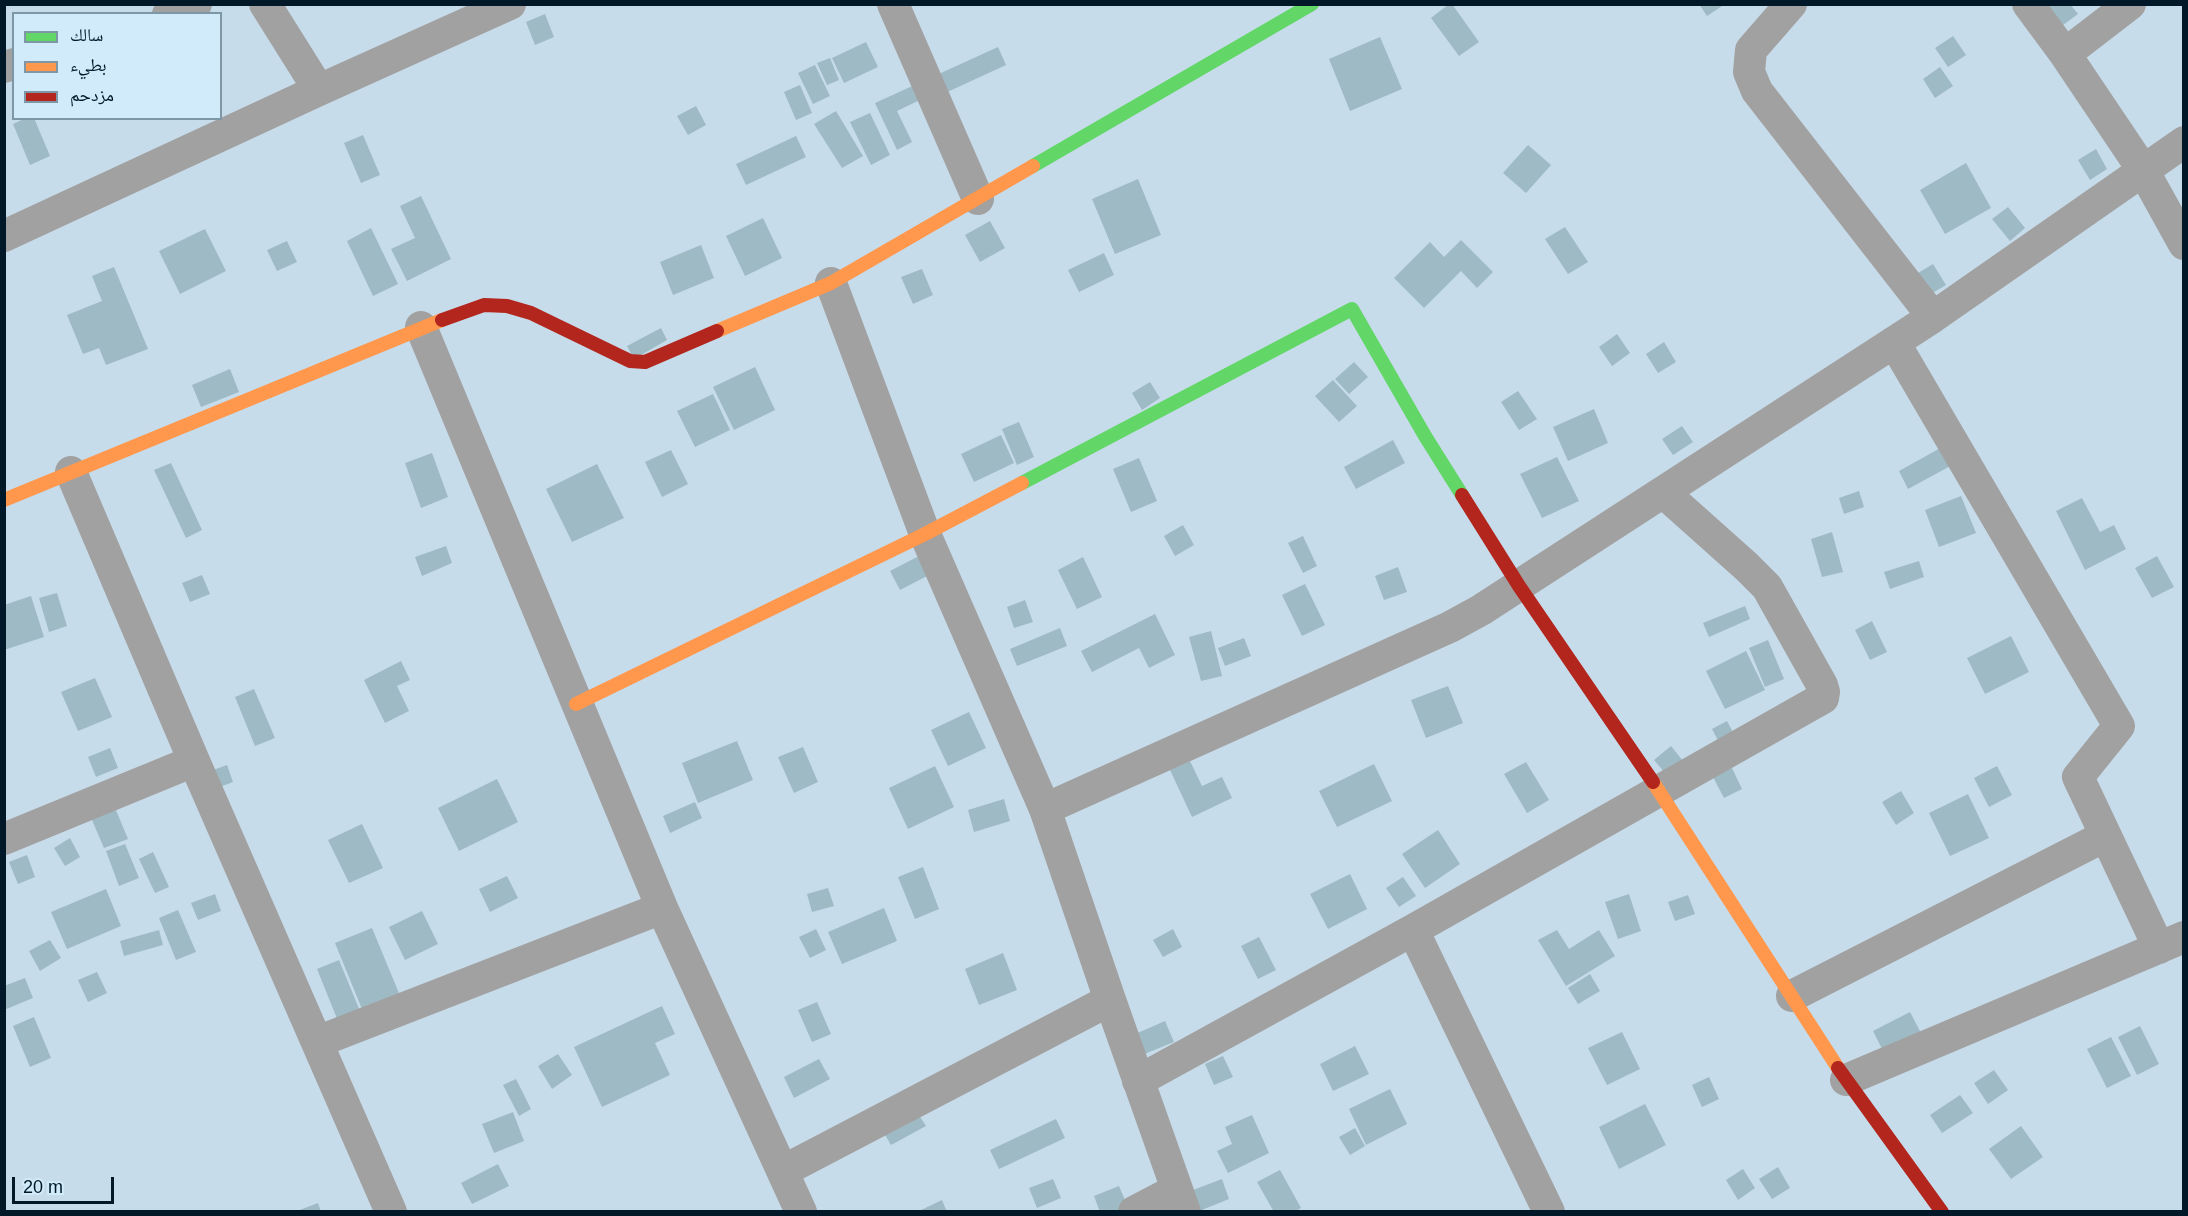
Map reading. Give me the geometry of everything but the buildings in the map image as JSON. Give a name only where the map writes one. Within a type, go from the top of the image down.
[{"type":"street","points":[[173,12],[195,4]]},
{"type":"street","points":[[265,4],[319,90]]},
{"type":"street","points":[[4,237],[510,4]]},
{"type":"street","points":[[894,4],[978,199]]},
{"type":"street","points":[[1791,4],[1750,50],[1749,72],[1757,91],[1933,317]]},
{"type":"street","points":[[2028,4],[2065,54],[2143,170],[2184,244]]},
{"type":"street","points":[[2065,54],[2130,4]]},
{"type":"street","points":[[4,500],[421,327],[484,305],[507,306],[531,313],[630,361],[645,362],[831,283],[978,199],[1296,9]]},
{"type":"street","points":[[1045,808],[1450,627],[1518,586],[1933,317],[2184,142]]},
{"type":"street","points":[[831,283],[925,534],[1045,808],[1181,1201],[1134,1212]]},
{"type":"street","points":[[576,704],[925,534],[1352,309],[1425,436],[1518,586],[1658,790],[1846,1080],[1942,1212]]},
{"type":"street","points":[[421,327],[662,908],[801,1212]]},
{"type":"street","points":[[1846,1080],[2171,943],[2105,836],[2078,777],[2118,726],[1894,342]]},
{"type":"street","points":[[71,472],[194,761],[391,1212]]},
{"type":"street","points":[[1138,1081],[1413,930],[1823,698],[1824,692],[1767,587],[1663,492]]},
{"type":"street","points":[[4,838],[194,761]]},
{"type":"street","points":[[1792,996],[2105,836]]},
{"type":"street","points":[[317,1042],[662,908]]},
{"type":"street","points":[[1413,930],[1549,1212]]},
{"type":"street","points":[[783,1171],[1110,1000]]},
{"type":"traffic: fast","points":[[1033,166],[1312,4]]},
{"type":"traffic: fast","points":[[1022,483],[1352,309],[1425,436],[1462,495]]},
{"type":"traffic: slow","points":[[717,331],[831,283],[1033,166]]},
{"type":"traffic: slow","points":[[4,500],[442,320]]},
{"type":"traffic: slow","points":[[576,704],[925,534],[1022,483]]},
{"type":"traffic: slow","points":[[1653,782],[1838,1068]]},
{"type":"traffic: jam","points":[[442,320],[484,305],[507,306],[531,313],[630,361],[645,362],[717,331]]},
{"type":"traffic: jam","points":[[1462,495],[1519,586],[1653,782]]},
{"type":"traffic: jam","points":[[1838,1068],[1942,1212]]}]
